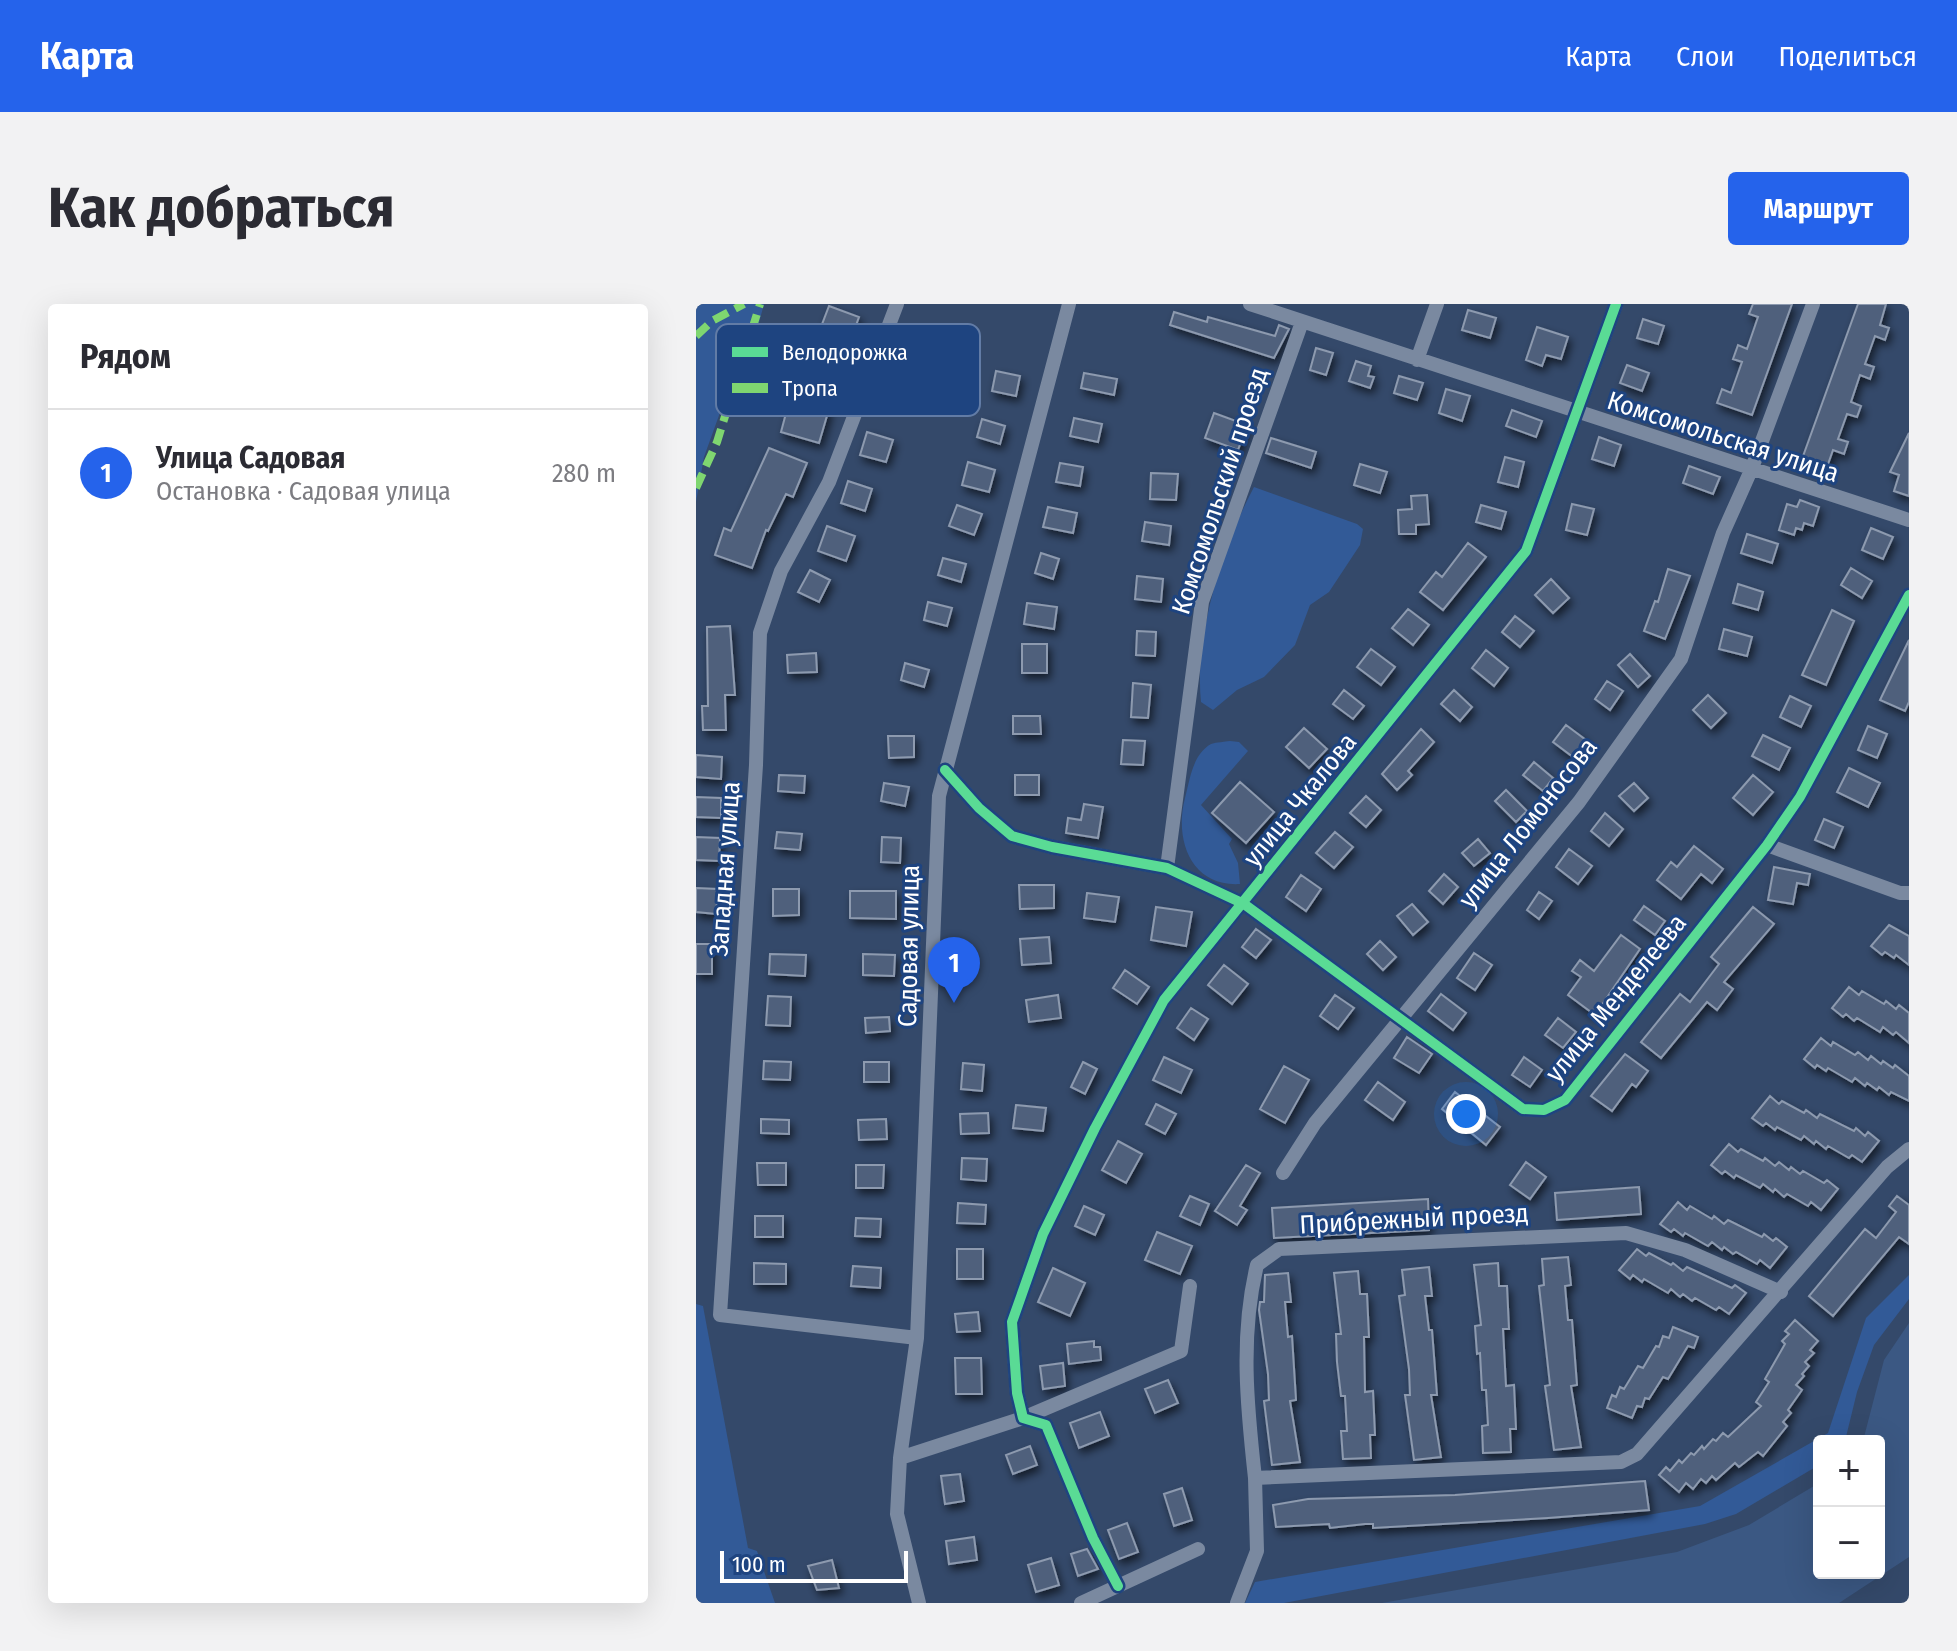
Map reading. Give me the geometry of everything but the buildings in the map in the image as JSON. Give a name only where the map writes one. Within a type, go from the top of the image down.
[{"type":"street","name":"Западная улица","points":[[889,324],[897,304]]},
{"type":"street","name":"Садовая улица","points":[[919,1603],[897,1514],[900,1458],[917,1338],[930,1079],[936,825],[945,770],[1069,304]]},
{"type":"street","name":"Комсомольская улица","points":[[1250,304],[1577,414],[1909,520]]},
{"type":"street","points":[[1417,360],[1437,304]]},
{"type":"street","name":"улица Чкалова","points":[[1023,1418],[1017,1393],[1012,1322],[1043,1234],[1095,1128],[1164,1000],[1526,551],[1616,304]]},
{"type":"street","name":"улица Ломоносова","points":[[1283,1173],[1315,1123],[1579,802],[1681,659],[1723,533],[1752,468],[1813,304]]},
{"type":"street","name":"Комсомольский проезд","points":[[1167,868],[1202,602],[1302,322]]},
{"type":"street","name":"Западная улица","points":[[854,416],[829,482],[781,571],[760,633],[756,765],[720,1315],[917,1338]]},
{"type":"street","name":"улица Менделеева","points":[[945,770],[979,808],[1012,836],[1052,847],[1167,868],[1244,904],[1523,1109],[1544,1110],[1565,1100],[1767,845],[1800,797],[1909,595]]},
{"type":"street","points":[[1767,845],[1900,893],[1909,893]]},
{"type":"street","points":[[1255,1478],[1621,1462],[1637,1454],[1887,1167],[1909,1149]]},
{"type":"street","name":"Прибрежный проезд","points":[[1237,1603],[1257,1551],[1248,1398],[1247,1307],[1257,1265],[1279,1249],[1626,1233],[1685,1250],[1781,1292]]},
{"type":"street","points":[[900,1458],[1023,1418],[1181,1351],[1190,1286]]},
{"type":"street","points":[[1023,1418],[1046,1425],[1093,1538],[1118,1586]]},
{"type":"street","points":[[1081,1603],[1198,1549]]},
{"type":"shaded area","points":[[696,304],[764,304],[759,324],[716,324],[716,416],[719,416],[704,457],[696,502]]},
{"type":"shaded area","points":[[1254,487],[1357,524],[1363,529],[1360,545],[1329,592],[1310,605],[1295,645],[1264,677],[1237,690],[1213,710],[1201,702],[1200,676],[1207,620],[1222,563]]},
{"type":"shaded area","points":[[1239,742],[1248,751],[1201,805],[1232,839],[1229,844],[1238,863],[1240,884],[1209,878],[1198,869],[1190,858],[1182,830],[1185,798],[1196,761],[1211,744]]},
{"type":"shaded area","points":[[1909,1275],[1909,1299],[1874,1345],[1857,1392],[1846,1435],[1824,1435],[1828,1433],[1866,1318]]},
{"type":"shaded area","points":[[696,1304],[703,1306],[748,1548],[757,1551],[775,1603],[696,1603]]},
{"type":"shaded area","points":[[1909,1323],[1909,1557],[1885,1573],[1885,1435],[1865,1435],[1884,1360]]},
{"type":"shaded area","points":[[1813,1442],[1813,1469],[1736,1514],[1705,1524],[1284,1603],[1245,1603],[1255,1582],[1700,1506]]},
{"type":"shaded area","points":[[1813,1487],[1813,1579],[1876,1579],[1839,1603],[1382,1603],[1677,1552],[1749,1525]]},
{"type":"marked path","points":[[696,336],[712,321],[744,304]]},
{"type":"marked path","points":[[754,324],[760,304]]},
{"type":"marked path","points":[[696,488],[725,416]]},
{"type":"cycle path","points":[[1118,1586],[1093,1538],[1046,1425],[1023,1418],[1017,1393],[1012,1322],[1043,1234],[1095,1128],[1164,1000],[1526,551],[1616,304]]},
{"type":"cycle path","points":[[945,770],[979,808],[1012,836],[1052,847],[1167,868],[1244,904],[1523,1109],[1544,1110],[1565,1100],[1767,845],[1800,797],[1909,595]]},
{"type":"place","name":"Улица Садовая","points":[[954,1003]]}]
